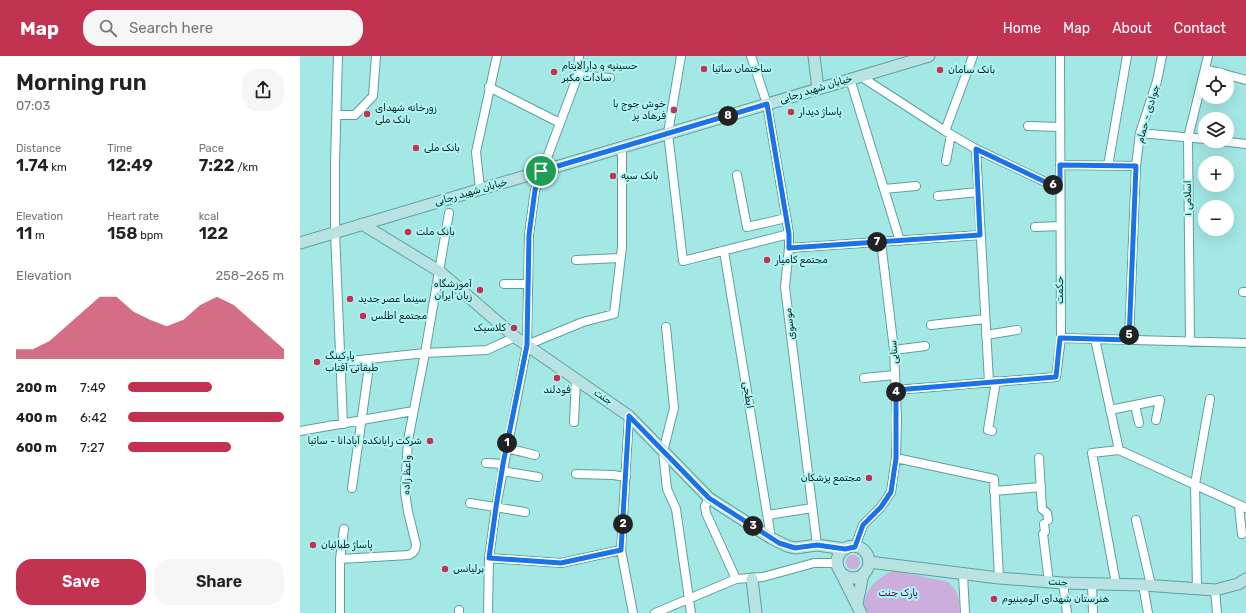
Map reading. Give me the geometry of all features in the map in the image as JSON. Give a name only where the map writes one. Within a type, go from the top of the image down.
[{"type":"street","points":[[338,56],[335,232],[343,424]]},
{"type":"street","points":[[337,115],[355,115],[373,96],[376,56]]},
{"type":"street","points":[[480,189],[476,152],[497,56]]},
{"type":"street","points":[[488,613],[489,558],[496,507],[506,448],[527,345],[529,235],[535,190],[578,75],[579,56]]},
{"type":"street","points":[[681,56],[668,133],[683,261],[789,234]]},
{"type":"street","name":"موسوی","points":[[751,56],[767,104],[789,234],[785,287],[817,545]]},
{"type":"street","points":[[814,56],[818,89]]},
{"type":"street","name":"خیابان شهید رجایی","points":[[300,243],[929,56]]},
{"type":"street","points":[[946,161],[948,133],[973,56]]},
{"type":"street","name":"حکمت","points":[[992,382],[1056,377],[1060,338],[1060,56]]},
{"type":"street","points":[[1108,166],[1126,56]]},
{"type":"street","name":"جوادی - حمام","points":[[1129,340],[1136,166],[1140,133],[1157,81],[1162,56]]},
{"type":"street","name":"اسلامی ۱","points":[[1205,68],[1208,56]]},
{"type":"street","points":[[578,75],[610,78]]},
{"type":"street","points":[[1234,77],[1246,80]]},
{"type":"street","points":[[855,78],[976,149],[1060,189]]},
{"type":"street","points":[[855,78],[884,189],[900,241]]},
{"type":"street","points":[[489,87],[560,122]]},
{"type":"street","name":"اسلامی ۱","points":[[1190,342],[1188,138],[1198,97]]},
{"type":"street","points":[[1028,126],[1060,127]]},
{"type":"street","points":[[1140,133],[1198,139]]},
{"type":"street","points":[[1234,143],[1246,144]]},
{"type":"street","points":[[527,345],[583,322],[614,314],[622,248],[622,147]]},
{"type":"street","points":[[976,149],[986,334],[992,382],[988,430],[992,431]]},
{"type":"street","points":[[1060,165],[1136,166]]},
{"type":"street","points":[[737,175],[747,226],[786,218]]},
{"type":"street","points":[[884,189],[916,186]]},
{"type":"street","points":[[938,196],[978,192]]},
{"type":"street","name":"واعظ زاده","points":[[340,559],[409,555],[416,549],[405,492],[408,440],[425,353],[449,213]]},
{"type":"street","name":"جنت","points":[[362,224],[439,271],[515,337],[629,416],[709,498],[787,546],[795,548],[817,545],[850,548]]},
{"type":"street","points":[[1035,227],[1060,226]]},
{"type":"street","points":[[789,248],[980,235]]},
{"type":"street","name":"سنایی","points":[[850,548],[863,525],[881,507],[891,492],[896,458],[896,390],[894,350],[881,242]]},
{"type":"street","name":"ابطحی","points":[[724,251],[772,538]]},
{"type":"street","points":[[576,260],[620,258]]},
{"type":"street","points":[[504,284],[528,284]]},
{"type":"street","points":[[931,325],[985,319]]},
{"type":"street","points":[[666,327],[674,408],[663,452],[667,489],[676,509],[691,613]]},
{"type":"street","points":[[986,334],[1017,330]]},
{"type":"street","points":[[341,362],[425,353],[487,350],[515,337]]},
{"type":"street","points":[[1060,338],[1246,343]]},
{"type":"street","points":[[1095,339],[1119,450]]},
{"type":"street","points":[[894,350],[925,346]]},
{"type":"street","points":[[352,488],[370,359]]},
{"type":"street","points":[[864,378],[895,375]]},
{"type":"street","points":[[574,422],[576,379]]},
{"type":"street","points":[[896,390],[992,382]]},
{"type":"street","points":[[1197,589],[1195,484],[1210,399]]},
{"type":"street","points":[[1110,410],[1160,400],[1156,420]]},
{"type":"street","points":[[1135,405],[1140,423]]},
{"type":"street","points":[[300,432],[413,411]]},
{"type":"street","points":[[629,416],[621,550],[633,613]]},
{"type":"street","points":[[506,448],[535,455]]},
{"type":"street","points":[[1116,584],[1092,453],[1119,450],[1242,507],[1242,534]]},
{"type":"street","points":[[896,458],[994,479],[999,578]]},
{"type":"street","points":[[1038,458],[1042,509],[1047,514],[1045,532],[1043,534],[1050,582]]},
{"type":"street","points":[[486,463],[538,477]]},
{"type":"street","points":[[576,474],[613,475],[626,477]]},
{"type":"street","points":[[994,491],[1041,487]]},
{"type":"street","points":[[709,498],[705,506],[706,513],[736,579]]},
{"type":"street","points":[[470,503],[525,512]]},
{"type":"street","points":[[768,515],[812,508]]},
{"type":"street","points":[[1136,520],[1147,585],[1148,613]]},
{"type":"street","points":[[340,613],[340,559],[344,530]]},
{"type":"street","points":[[655,613],[736,579],[752,579],[774,575],[814,563],[831,563],[840,568],[849,578],[854,578],[866,571],[869,562],[866,554],[859,548],[850,548],[839,556],[840,568],[859,609]]},
{"type":"street","points":[[489,558],[561,563],[621,550]]},
{"type":"street","name":"جنت","points":[[869,562],[963,575],[999,578],[1063,583],[1147,585],[1215,590],[1238,584],[1246,578]]},
{"type":"street","points":[[859,609],[863,574]]},
{"type":"street","points":[[963,575],[965,613]]},
{"type":"street","points":[[752,579],[756,613]]},
{"type":"street","points":[[1063,583],[1067,613]]},
{"type":"street","points":[[1092,584],[1093,613]]},
{"type":"street","points":[[1215,590],[1217,613]]},
{"type":"green space","points":[[850,555],[856,555],[860,559],[860,565],[856,569],[850,569],[846,565],[846,559]]},
{"type":"green space","name":"پارک جنت","points":[[891,572],[900,572],[948,582],[952,585],[956,592],[959,600],[960,613],[866,613],[864,606],[870,588],[880,578]]},
{"type":"place","name":"ساختمان ساتیا","points":[[704,69]]},
{"type":"place","name":"بانک سامان","points":[[940,70]]},
{"type":"place","name":"حسینیه و دارالایتام سادات مکبر","points":[[554,72]]},
{"type":"place","name":"خوش جوج با فرهاد پز","points":[[674,110]]},
{"type":"place","name":"پاساژ دیدار","points":[[791,112]]},
{"type":"place","name":"زورخانه شهدای بانک ملی","points":[[367,114]]},
{"type":"place","name":"بانک ملی","points":[[416,148]]},
{"type":"place","name":"بانک سپه","points":[[613,176]]},
{"type":"place","name":"بانک ملت","points":[[408,232]]},
{"type":"place","name":"مجتمع کامیار","points":[[767,260]]},
{"type":"place","name":"آموزشگاه زبان ایران","points":[[480,290]]},
{"type":"place","name":"سینما عصر جدید","points":[[350,299]]},
{"type":"place","name":"مجتمع اطلس","points":[[363,316]]},
{"type":"place","name":"کلاسیک","points":[[514,328]]},
{"type":"place","name":"پارکینگ طبقاتی آفتاب","points":[[317,362]]},
{"type":"place","name":"فودلند","points":[[557,378]]},
{"type":"place","name":"شرکت رایانکده آپادانا - ساتیا","points":[[430,441]]},
{"type":"place","name":"مجتمع پزشکان","points":[[869,478]]},
{"type":"place","name":"پاساژ طبائیان","points":[[313,545]]},
{"type":"place","name":"برلیانس","points":[[445,569]]},
{"type":"place","name":"هنرستان شهدای آلومینیوم","points":[[994,599]]},
{"type":"route","points":[[767,104],[789,234],[789,248],[980,235],[976,149],[1060,189],[1060,165],[1136,166],[1129,340],[1060,338],[1056,377],[896,390],[896,458],[891,492],[881,507],[863,525],[855,547],[845,549],[817,545],[795,548],[779,543],[709,498],[629,416],[621,550],[561,563],[489,558],[503,464],[527,345],[529,235],[535,190],[541,171],[767,104]]}]
